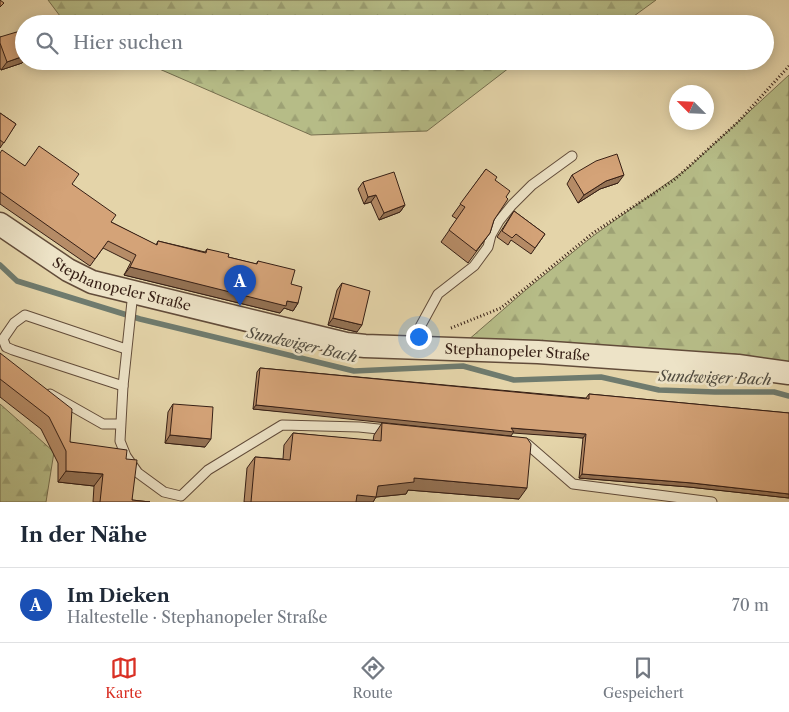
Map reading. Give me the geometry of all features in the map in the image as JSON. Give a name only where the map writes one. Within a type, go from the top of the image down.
[{"type":"street","name":"Stephanopeler Straße","points":[[0,224],[82,278],[132,299],[346,344],[538,352],[719,364],[789,373]]},
{"type":"lane","points":[[426,348],[420,327],[438,294],[474,266],[488,247],[499,221],[512,205],[532,185],[572,156]]},
{"type":"lane","points":[[132,299],[122,386],[121,447],[138,473],[164,492],[181,496],[208,470],[282,425],[359,427],[399,431]]},
{"type":"lane","points":[[122,386],[8,351],[3,339],[14,323],[25,315],[126,349]]},
{"type":"lane","points":[[42,390],[103,424],[120,424]]},
{"type":"lane","points":[[508,442],[527,444],[573,484],[712,502]]},
{"type":"path","points":[[426,348],[438,332],[472,321],[501,308],[593,233],[674,180],[738,122],[789,66]]},
{"type":"green space","points":[[48,0],[656,0],[635,15],[59,15]]},
{"type":"green space","points":[[162,70],[506,70],[427,131],[311,135]]},
{"type":"green space","points":[[789,75],[789,364],[735,354],[467,341],[527,289],[593,236],[687,169]]},
{"type":"green space","points":[[0,404],[54,452],[46,502],[0,502]]},
{"type":"building","points":[[15,32],[15,59],[7,62],[0,43],[0,37]]},
{"type":"building","points":[[0,113],[16,124],[4,143],[0,140]]},
{"type":"building","points":[[39,146],[79,174],[72,184],[116,215],[111,222],[157,245],[158,241],[206,253],[207,249],[229,254],[228,257],[257,264],[258,261],[295,270],[291,284],[302,287],[298,303],[287,301],[286,306],[130,267],[136,255],[108,241],[95,259],[0,192],[0,153],[2,150],[25,166]]},
{"type":"building","points":[[617,154],[624,175],[606,181],[584,195],[572,175],[596,161]]},
{"type":"building","points":[[486,169],[497,177],[495,180],[510,191],[506,197],[508,199],[494,220],[490,233],[476,251],[449,230],[465,207],[460,204]]},
{"type":"building","points":[[394,172],[405,205],[384,213],[376,195],[368,197],[363,182]]},
{"type":"building","points":[[514,211],[545,234],[535,248],[516,234],[512,238],[502,231]]},
{"type":"building","points":[[342,283],[370,291],[362,325],[333,318]]},
{"type":"building","points":[[0,353],[72,409],[70,442],[127,450],[126,459],[137,460],[132,500],[150,502],[100,502],[103,474],[66,471],[66,451],[49,417],[0,379]]},
{"type":"building","points":[[260,368],[589,399],[589,394],[789,413],[789,494],[692,483],[582,474],[586,434],[511,428],[514,432],[256,405]]},
{"type":"building","points":[[173,404],[213,407],[211,439],[170,435]]},
{"type":"building","points":[[382,423],[527,438],[531,444],[527,488],[414,478],[414,482],[378,486],[376,497],[357,495],[356,502],[251,502],[255,457],[290,460],[293,433],[381,441]]},
{"type":"waterway","name":"Sundwiger Bach","points":[[0,265],[17,281],[140,319],[354,371],[463,366],[514,380],[601,377],[659,390],[774,392],[789,396]]},
{"type":"place","name":"Im Dieken","points":[[240,306]]}]
